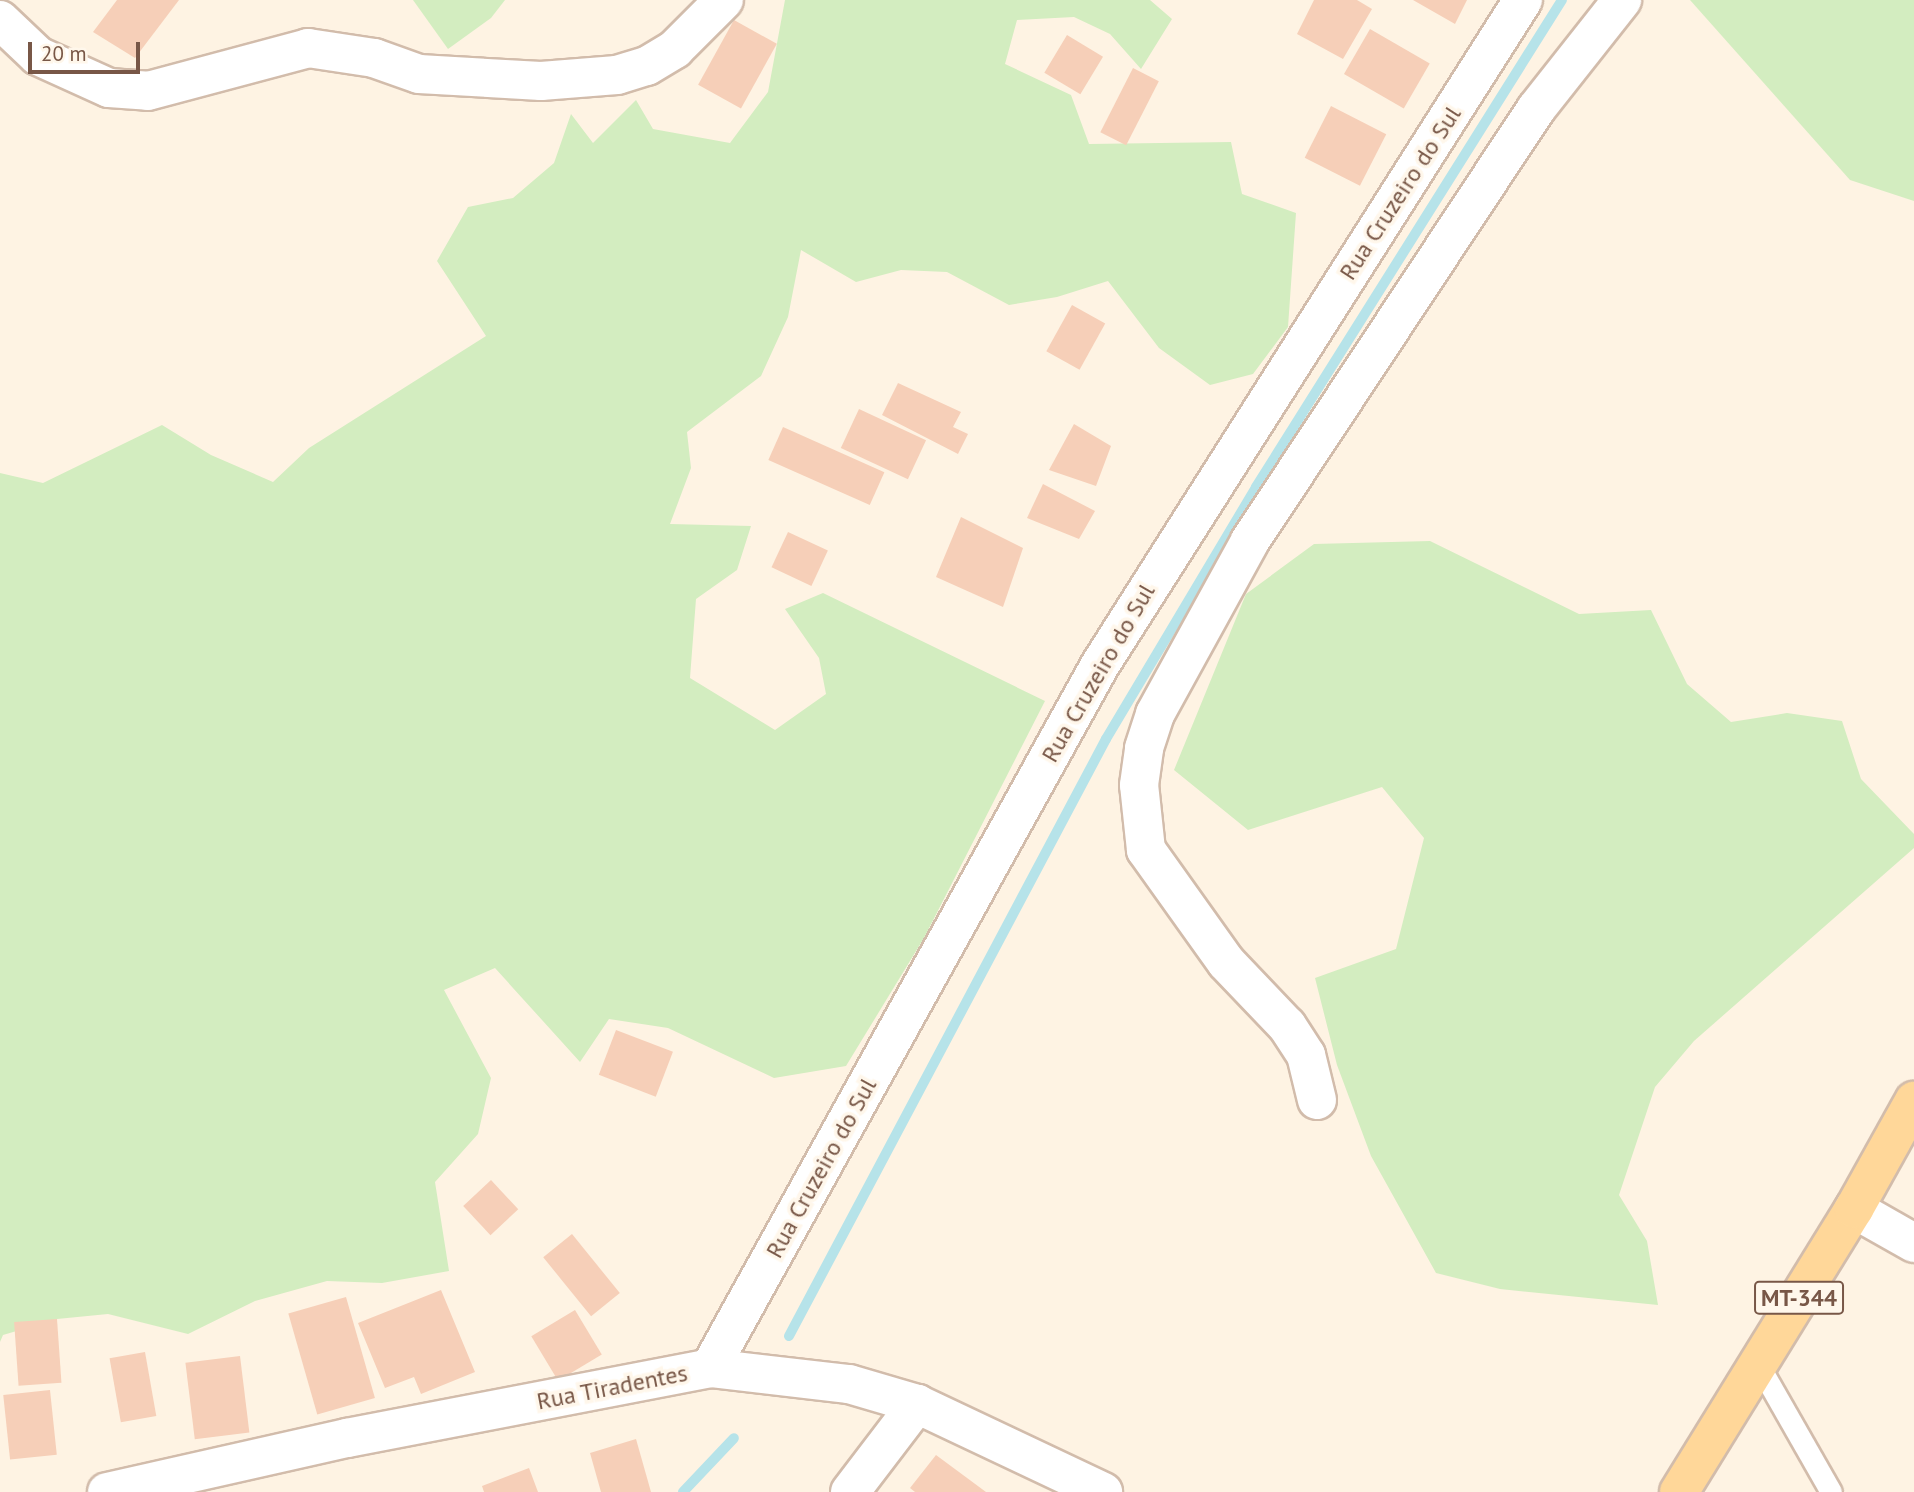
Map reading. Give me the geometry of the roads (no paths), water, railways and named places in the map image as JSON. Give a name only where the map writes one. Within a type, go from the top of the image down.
[{"type":"main road","name":"MT-344","points":[[1679,1492],[1854,1209],[1914,1101]]},
{"type":"street","points":[[0,20],[38,55],[109,88],[148,91],[308,48],[374,58],[419,74],[541,80],[618,75],[647,66],[674,49],[724,0]]},
{"type":"street","name":"Rua Cruzeiro do Sul","points":[[710,1368],[1100,665],[1523,0]]},
{"type":"street","points":[[1317,1100],[1306,1055],[1293,1036],[1226,962],[1146,850],[1139,785],[1144,748],[1155,714],[1250,541],[1536,109],[1622,0]]},
{"type":"street","points":[[1854,1209],[1914,1243]]},
{"type":"street","name":"Rua Tiradentes","points":[[107,1492],[347,1438],[710,1368],[849,1384],[917,1404],[1103,1492]]},
{"type":"street","points":[[850,1492],[917,1404]]},
{"type":"lane","points":[[1758,1364],[1833,1491]]},
{"type":"waterway","points":[[789,1336],[1106,739],[1256,487],[1562,0]]},
{"type":"waterway","points":[[683,1492],[734,1438]]}]
